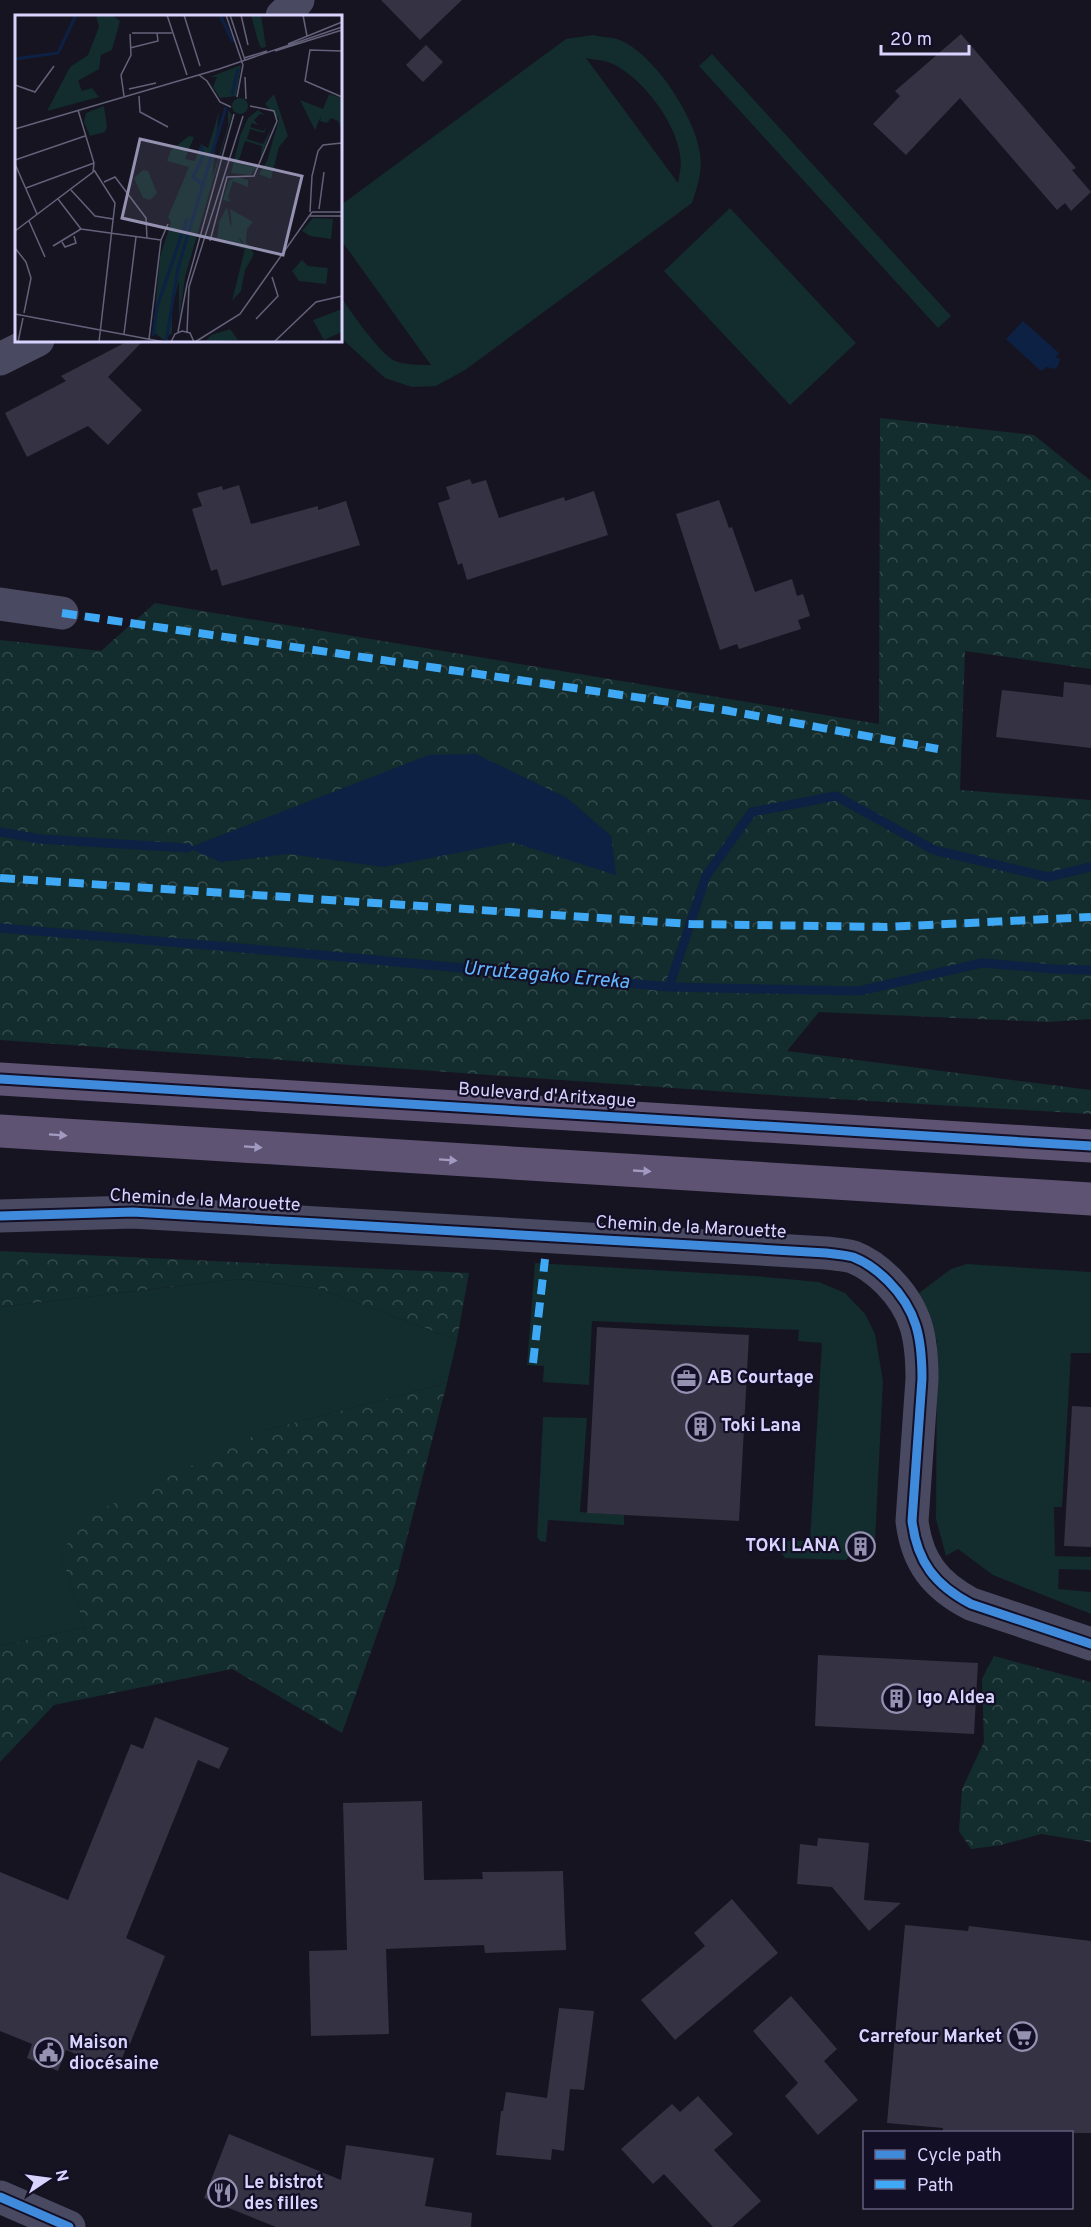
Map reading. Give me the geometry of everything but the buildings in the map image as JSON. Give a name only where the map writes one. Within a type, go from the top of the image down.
[{"type":"main road","name":"Boulevard d'Aritxague","points":[[0,1079],[1091,1146]]},
{"type":"main road","points":[[0,1131],[1091,1199]]},
{"type":"street","points":[[283,15],[298,0]]},
{"type":"street","points":[[0,359],[34,342]]},
{"type":"street","points":[[0,604],[63,613]]},
{"type":"street","name":"Chemin de la Marouette","points":[[0,1216],[133,1212],[826,1253],[854,1257],[878,1271],[900,1294],[912,1313],[919,1336],[922,1379],[912,1521],[920,1556],[928,1568],[954,1595],[971,1604],[1091,1644]]},
{"type":"street","points":[[0,2197],[69,2227]]},
{"type":"green space","points":[[593,35],[614,38],[633,47],[659,73],[691,123],[700,154],[701,167],[692,203],[465,370],[436,386],[412,387],[385,378],[342,339],[342,298],[387,356],[402,363],[431,365],[342,241],[342,204],[566,39]],"holes":[[[586,58],[603,61],[625,71],[637,81],[649,93],[668,121],[679,151],[681,165],[678,183]]]},
{"type":"green space","points":[[712,54],[951,316],[938,328],[699,66]]},
{"type":"green space","points":[[730,208],[856,343],[790,405],[664,271]]},
{"type":"green space","points":[[880,418],[1034,435],[1091,481],[1091,669],[965,651],[960,790],[1091,800],[1091,1019],[1049,1022],[819,1012],[787,1051],[1091,1090],[1091,1114],[785,1096],[0,1040],[0,640],[101,651],[155,603],[879,724]]},
{"type":"green space","points":[[0,1251],[469,1273],[457,1340],[321,1289],[239,1279],[0,1307]]},
{"type":"green space","points":[[535,1263],[819,1282],[845,1293],[865,1314],[875,1334],[883,1381],[875,1540],[854,1540],[853,1550],[846,1560],[785,1558],[780,1551],[780,1542],[810,1541],[822,1343],[798,1341],[799,1330],[592,1321],[589,1385],[543,1382],[544,1366],[527,1365]]},
{"type":"green space","points":[[967,1264],[1091,1272],[1091,1353],[1071,1353],[1062,1507],[1054,1507],[1055,1556],[1091,1557],[1091,1570],[1059,1569],[1058,1589],[1091,1592],[1091,1614],[993,1575],[958,1549],[946,1556],[936,1519],[937,1342],[919,1293],[951,1269]]},
{"type":"green space","points":[[239,1279],[321,1289],[457,1340],[447,1383],[266,1430],[60,1552],[85,1627],[0,1646],[0,1307]]},
{"type":"green space","points":[[447,1383],[395,1584],[342,1733],[232,1669],[54,1705],[0,1762],[0,1646],[85,1627],[60,1552],[96,1512],[266,1430]]},
{"type":"green space","points":[[543,1417],[587,1418],[580,1512],[624,1515],[624,1525],[548,1520],[546,1542],[540,1541],[537,1537]]},
{"type":"green space","points":[[994,1656],[1091,1682],[1091,1842],[1041,1834],[1001,1845],[971,1849],[959,1831],[962,1789],[984,1742],[982,1679]]},
{"type":"water","points":[[1023,321],[1059,353],[1056,357],[1060,359],[1058,366],[1054,369],[1047,367],[1041,371],[1006,339]]},
{"type":"water","points":[[476,754],[567,798],[611,836],[616,875],[512,842],[384,867],[289,854],[221,862],[188,848],[429,755]]},
{"type":"waterway","points":[[669,987],[706,876],[752,812],[836,796],[934,850],[1048,877],[1091,867]]},
{"type":"waterway","points":[[0,832],[40,839],[188,848]]},
{"type":"waterway","name":"Urrutzagako Erreka","points":[[0,928],[669,987],[859,991],[982,963],[1091,970]]},
{"type":"marked path","points":[[62,613],[724,710],[938,749]]},
{"type":"marked path","points":[[0,878],[690,924],[887,927],[1091,917]]},
{"type":"marked path","points":[[533,1363],[545,1259]]},
{"type":"cycle path","points":[[0,1079],[1091,1146]]},
{"type":"cycle path","points":[[0,1216],[133,1212],[826,1253],[853,1257],[876,1270],[898,1292],[912,1314],[919,1338],[922,1379],[912,1521],[914,1536],[923,1560],[947,1589],[971,1604],[1091,1644]]},
{"type":"cycle path","points":[[0,2197],[69,2227]]},
{"type":"place","name":"AB Courtage","points":[[686,1378]]},
{"type":"place","name":"Toki Lana","points":[[700,1426]]},
{"type":"place","name":"TOKI LANA","points":[[861,1546]]},
{"type":"place","name":"Igo Aldea","points":[[896,1698]]},
{"type":"place","name":"Carrefour Market","points":[[1023,2037]]},
{"type":"place","name":"Maison diocésaine","points":[[48,2053]]},
{"type":"place","name":"Le bistrot des filles","points":[[223,2193]]}]
